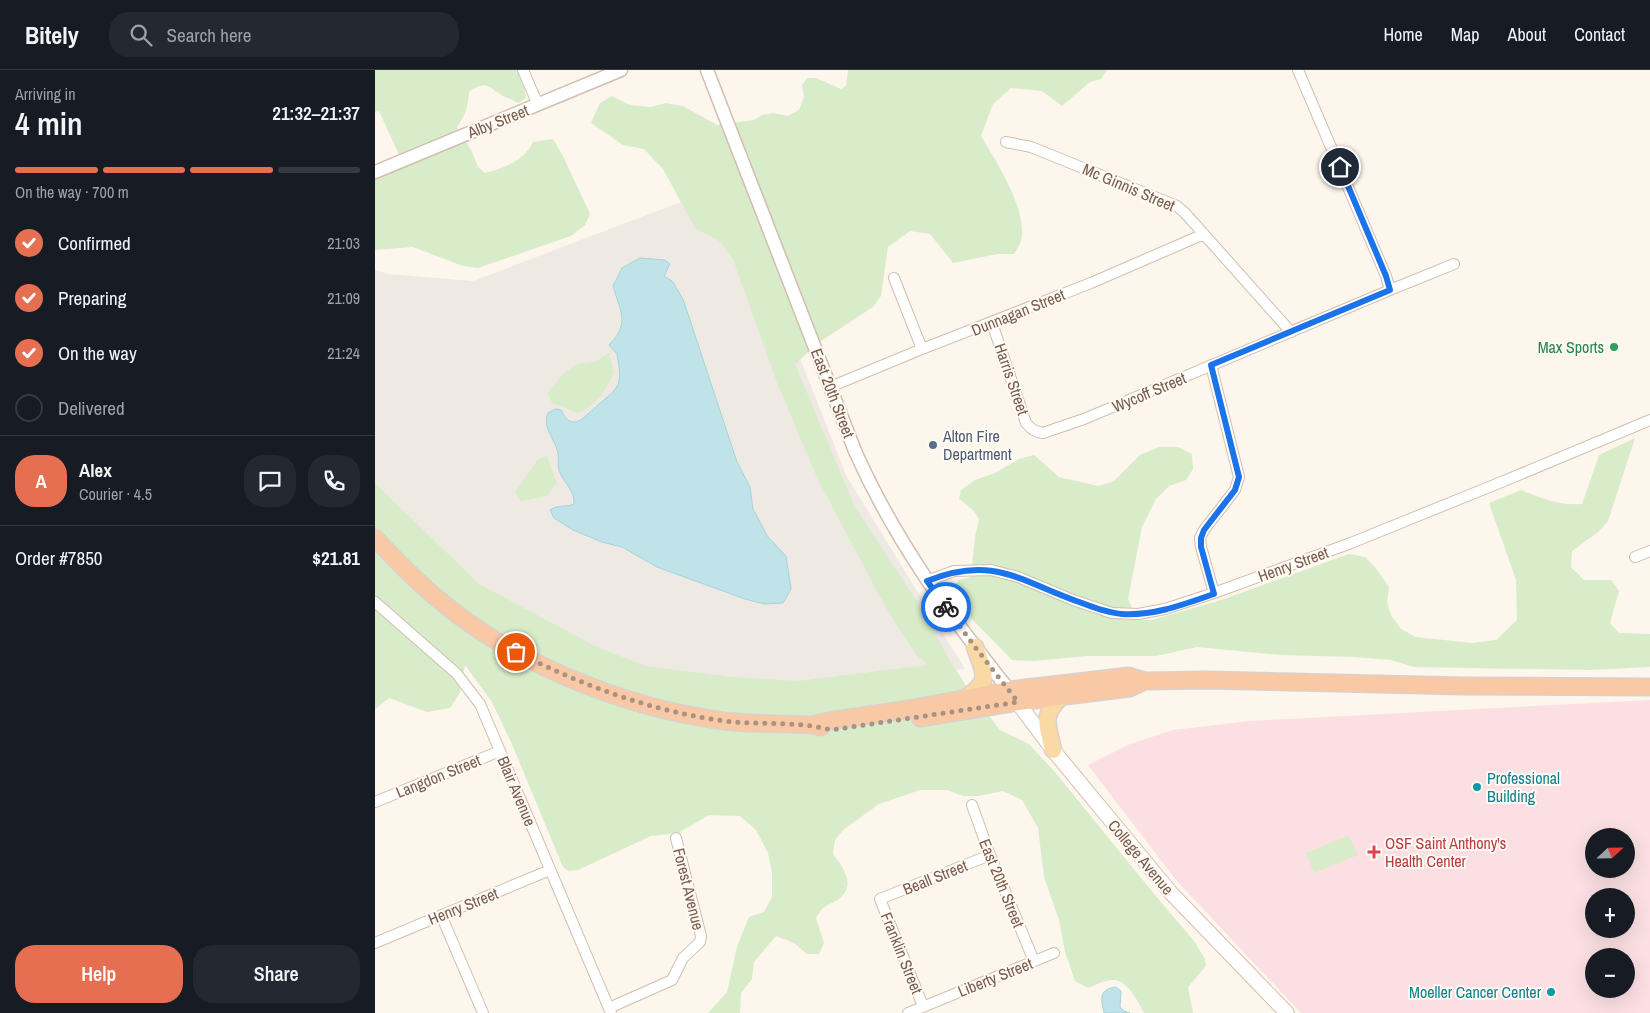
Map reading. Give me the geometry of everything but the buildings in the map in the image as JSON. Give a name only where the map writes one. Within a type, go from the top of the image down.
[{"type":"highway","points":[[375,538],[419,583],[443,604],[470,624],[516,652],[558,672],[626,699],[682,714],[735,723],[812,725],[831,730],[1129,676],[1145,681],[1206,680],[1463,686],[1650,687]]},
{"type":"highway","points":[[812,725],[829,720],[909,709],[966,698],[1062,696],[1130,688],[1145,681]]},
{"type":"main road","points":[[966,698],[981,686],[984,678],[975,647]]},
{"type":"main road","name":"College Avenue","points":[[1013,696],[1053,750],[1171,893],[1287,1013]]},
{"type":"main road","points":[[1053,750],[1047,718],[1049,710],[1062,696]]},
{"type":"street","points":[[523,70],[538,105]]},
{"type":"street","name":"Alby Street","points":[[375,172],[621,70]]},
{"type":"street","name":"East 20th Street","points":[[707,70],[868,480],[897,534],[927,581],[1013,696]]},
{"type":"street","points":[[1298,70],[1386,276],[1390,290]]},
{"type":"street","name":"Mc Ginnis Street","points":[[1006,142],[1031,147],[1169,202],[1185,213],[1291,332]]},
{"type":"street","name":"Dunnagan Street","points":[[831,388],[921,349],[1091,283],[1204,234]]},
{"type":"street","name":"Wycoff Street","points":[[1036,432],[1050,432],[1084,420],[1454,264]]},
{"type":"street","points":[[894,278],[921,349]]},
{"type":"street","name":"Harris Street","points":[[992,323],[1026,423],[1036,432]]},
{"type":"street","points":[[1211,365],[1239,477],[1235,490],[1204,530],[1201,538],[1201,547],[1214,594]]},
{"type":"street","name":"Henry Street","points":[[927,581],[954,571],[974,569],[999,571],[1098,609],[1124,614],[1165,609],[1214,594],[1359,539],[1650,420]]},
{"type":"street","points":[[1635,557],[1650,551]]},
{"type":"street","name":"Blair Avenue","points":[[375,602],[456,673],[479,704],[501,751],[610,1010]]},
{"type":"street","name":"Langdon Street","points":[[375,802],[501,751]]},
{"type":"street","name":"East 20th Street","points":[[972,805],[990,855],[1034,961]]},
{"type":"street","name":"Forest Avenue","points":[[610,1010],[672,980],[683,958],[700,942],[701,936],[675,838]]},
{"type":"street","name":"Beall Street","points":[[880,899],[990,855]]},
{"type":"street","name":"Henry Street","points":[[375,943],[550,870]]},
{"type":"street","name":"Franklin Street","points":[[880,899],[923,1006]]},
{"type":"street","points":[[441,915],[483,1013]]},
{"type":"street","name":"Liberty Street","points":[[908,1013],[1054,953]]},
{"type":"shaded area","points":[[731,183],[846,475],[965,669],[795,690],[627,669],[475,597],[375,505],[375,270],[388,274],[473,281]]},
{"type":"shaded area","name":"OSF Saint Anthony's Health Center","points":[[1650,700],[1650,1013],[1301,1013],[1176,880],[1088,765],[1130,744],[1173,730],[1250,721]]},
{"type":"green space","points":[[375,70],[517,70],[526,98],[518,103],[490,87],[484,85],[475,88],[469,92],[466,110],[457,127],[472,152],[478,167],[485,173],[513,163],[529,149],[533,142],[553,139],[590,214],[585,225],[571,236],[478,268],[463,266],[413,247],[375,250],[375,168],[400,157],[379,111],[375,112]]},
{"type":"green space","points":[[848,70],[1107,70],[1101,79],[1090,82],[1062,106],[1042,91],[1011,88],[993,104],[981,136],[1008,184],[1019,211],[1022,238],[1014,254],[997,254],[953,263],[930,234],[910,231],[888,247],[881,296],[873,307],[821,341],[795,364],[855,507],[916,600],[969,690],[1000,730],[1029,744],[1054,771],[1194,941],[1205,959],[1206,966],[1188,987],[1193,1013],[1144,1013],[1133,993],[1125,984],[1115,980],[1108,980],[1088,988],[1075,981],[1065,952],[1059,920],[1044,877],[1038,828],[1022,800],[1003,791],[978,796],[963,796],[947,790],[920,790],[879,804],[843,830],[835,840],[833,854],[846,875],[847,886],[841,897],[823,908],[816,918],[824,943],[819,954],[807,954],[794,943],[776,936],[754,962],[752,979],[741,993],[740,1013],[708,1013],[727,992],[737,947],[749,917],[764,912],[772,897],[772,873],[768,853],[756,830],[740,816],[709,815],[678,833],[651,836],[578,870],[569,871],[563,867],[511,742],[492,702],[465,665],[460,693],[450,708],[427,712],[389,698],[375,709],[375,483],[479,584],[595,646],[645,666],[732,677],[798,681],[928,665],[916,655],[885,606],[818,480],[776,380],[733,259],[719,241],[695,228],[663,169],[644,149],[623,145],[591,123],[600,103],[612,96],[630,105],[651,107],[666,103],[683,106],[717,125],[754,120],[762,115],[773,113],[788,116],[799,110],[804,97],[802,85],[807,78],[816,78],[841,89],[846,86]]},
{"type":"green space","points":[[609,353],[614,372],[604,391],[596,401],[578,413],[552,403],[547,393],[563,374],[577,364],[597,361]]},
{"type":"green space","points":[[1635,438],[1608,521],[1598,532],[1572,551],[1571,567],[1584,580],[1611,580],[1619,591],[1610,623],[1619,633],[1650,634],[1650,667],[1591,670],[1414,667],[1391,660],[1281,655],[1197,647],[1156,656],[1087,656],[1034,661],[1012,660],[959,606],[953,588],[959,580],[971,577],[975,537],[979,519],[973,510],[959,499],[961,490],[975,480],[995,473],[1019,459],[1034,455],[1059,477],[1098,486],[1114,481],[1140,455],[1159,447],[1178,447],[1192,454],[1193,469],[1186,480],[1169,486],[1156,499],[1142,527],[1128,599],[1138,620],[1152,620],[1221,600],[1349,554],[1365,557],[1375,567],[1389,587],[1387,602],[1391,615],[1401,629],[1416,637],[1472,643],[1496,640],[1517,620],[1516,580],[1489,503],[1521,490],[1558,503],[1582,504],[1599,455]]},
{"type":"green space","points":[[547,456],[557,483],[547,496],[521,501],[515,492],[538,459]]},
{"type":"green space","points":[[1349,835],[1358,855],[1314,873],[1306,853]]},
{"type":"water","points":[[640,258],[665,260],[670,264],[664,276],[672,281],[683,299],[737,462],[750,487],[753,509],[768,537],[786,556],[791,589],[783,603],[764,604],[745,599],[657,567],[622,547],[602,542],[573,530],[554,518],[550,510],[574,504],[574,499],[559,471],[558,453],[547,424],[548,413],[555,409],[561,410],[565,417],[574,422],[584,417],[616,388],[620,375],[617,354],[609,345],[620,330],[622,317],[613,286],[622,268]]},
{"type":"water","points":[[1116,987],[1121,991],[1120,1007],[1130,1013],[1104,1013],[1102,996],[1106,990]]},
{"type":"way so far","points":[[516,652],[558,672],[626,699],[700,718],[735,723],[812,725],[831,730],[1018,702],[946,607]]},
{"type":"place","name":"Max Sports","points":[[1614,347]]},
{"type":"place","name":"Alton Fire Department","points":[[933,445]]},
{"type":"place","name":"Professional Building","points":[[1477,787]]},
{"type":"place","name":"OSF Saint Anthony's Health Center","points":[[1374,852]]},
{"type":"place","name":"Moeller Cancer Center","points":[[1551,992]]},
{"type":"route","points":[[946,607],[927,581],[954,571],[974,569],[999,571],[1009,574],[1111,613],[1137,614],[1155,611],[1214,594],[1201,547],[1201,534],[1235,490],[1239,477],[1211,365],[1390,290],[1386,276],[1340,167]]}]
